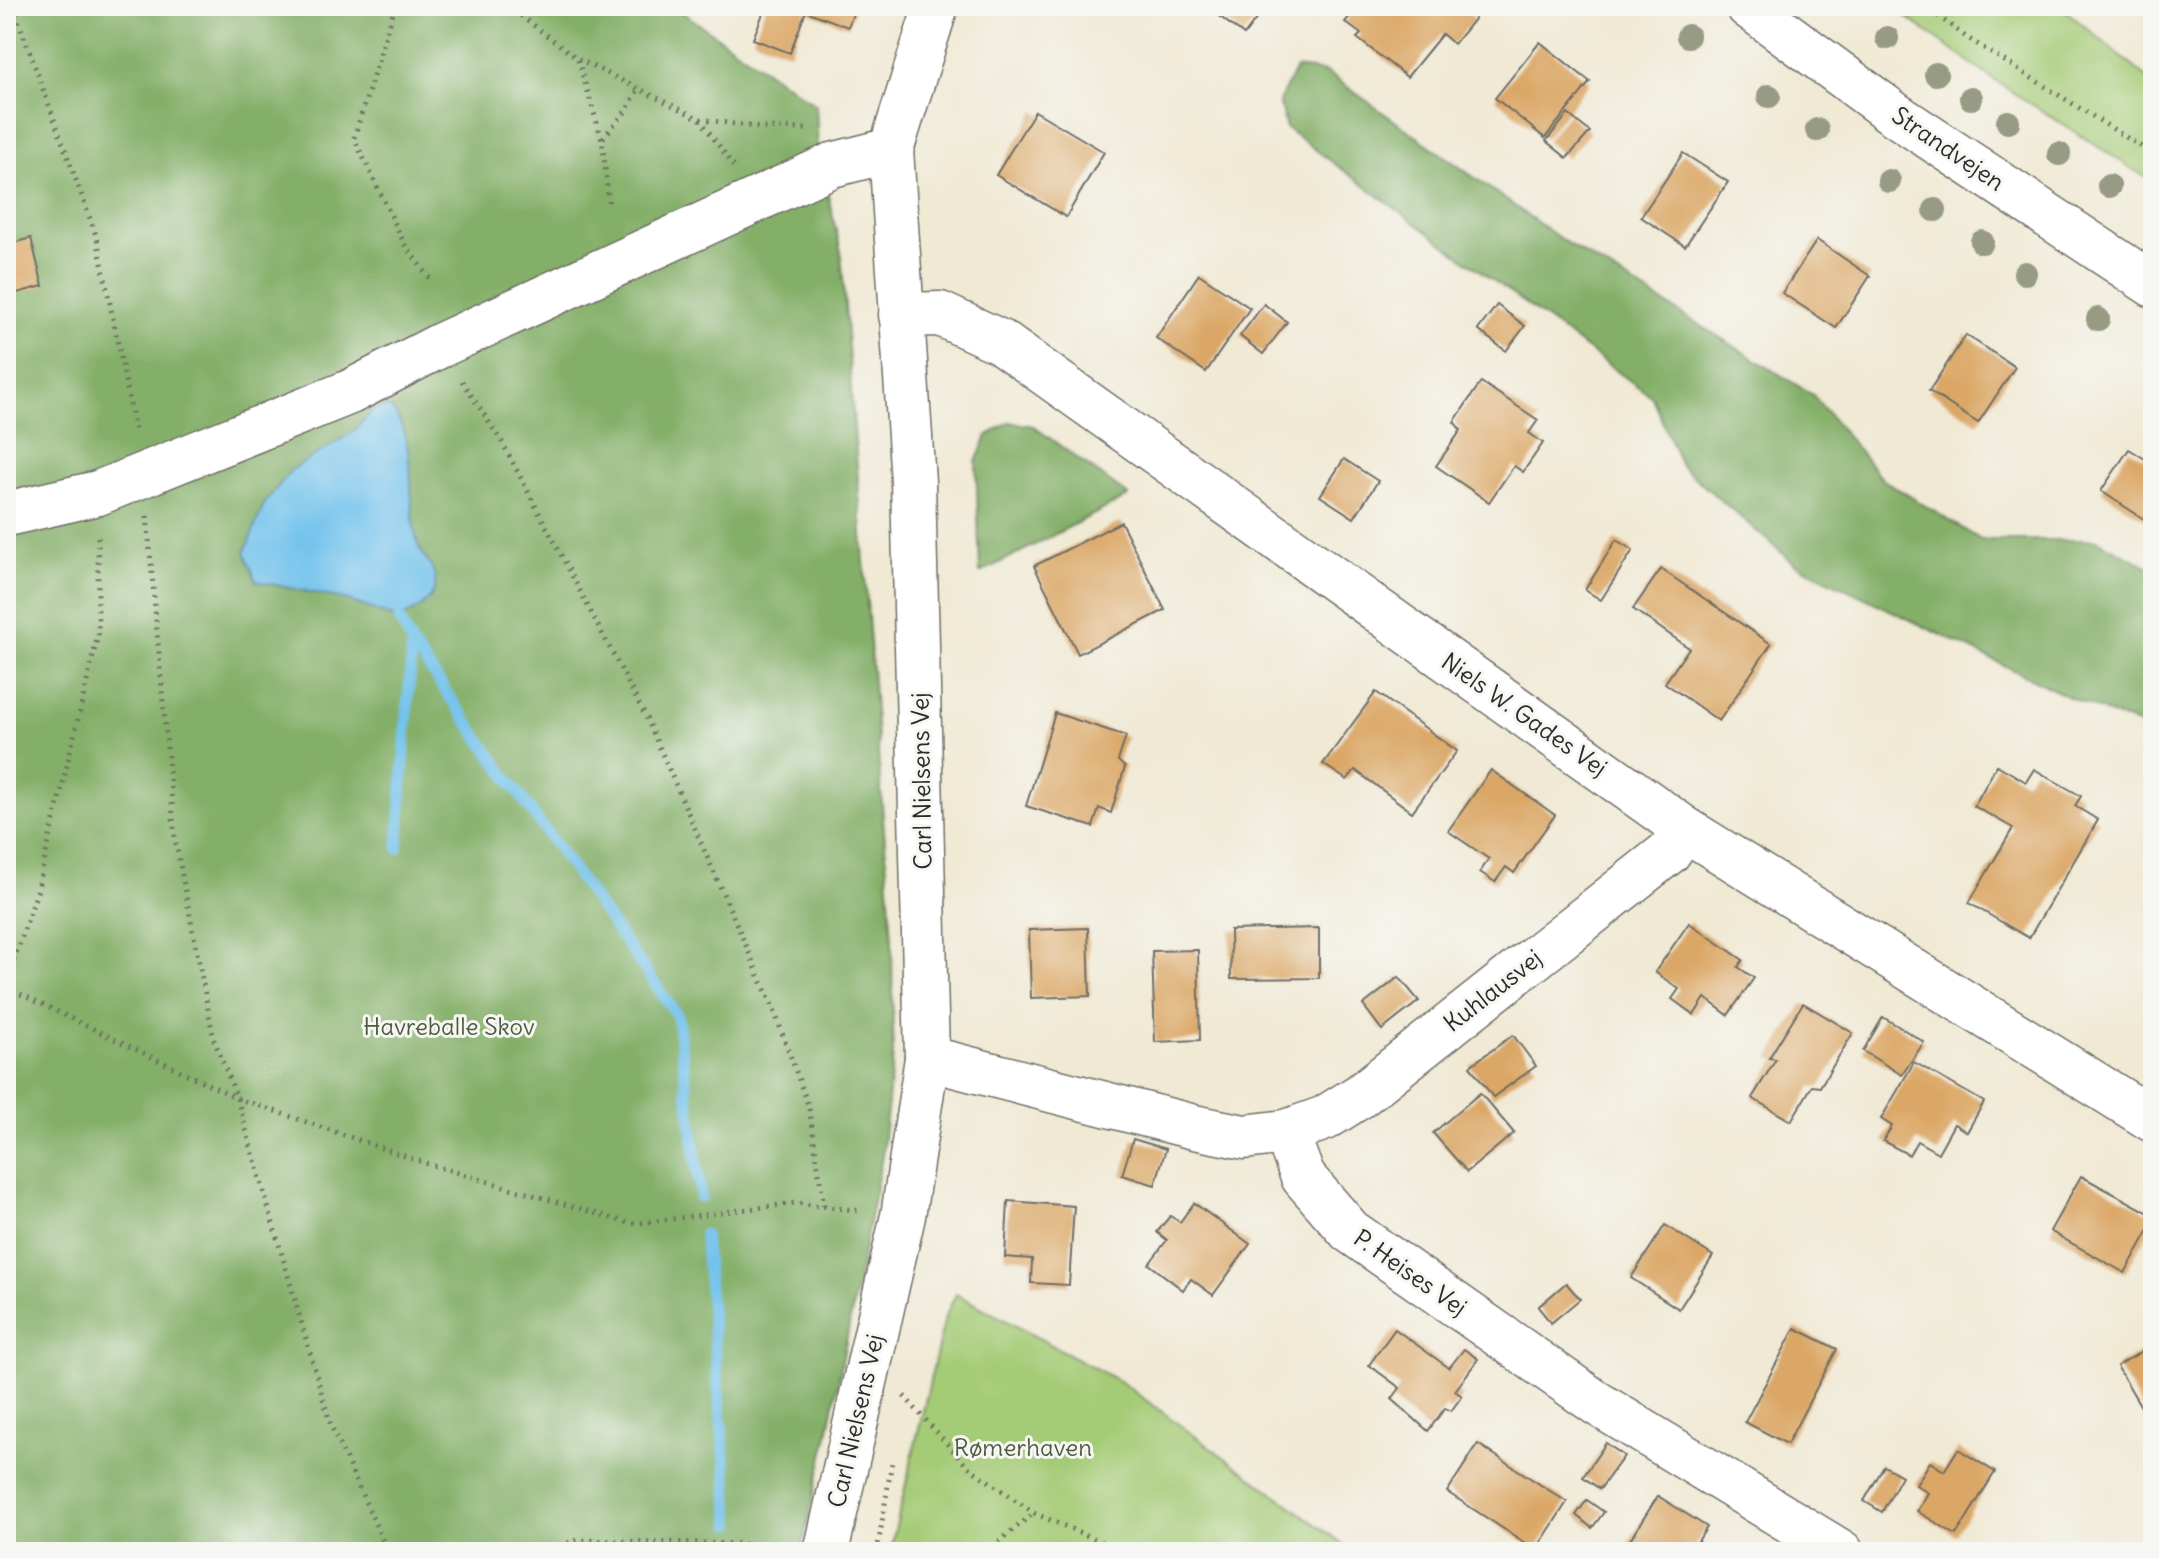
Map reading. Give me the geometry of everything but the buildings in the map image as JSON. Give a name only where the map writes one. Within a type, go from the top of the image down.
[{"type":"street","name":"Carl Nielsens Vej","points":[[826,1552],[903,1216],[927,1058],[918,629],[891,150],[936,6]]},
{"type":"street","name":"Strandvejen","points":[[1748,6],[1893,113],[2153,285]]},
{"type":"street","points":[[6,514],[98,493],[350,392],[439,346],[832,165],[891,150]]},
{"type":"street","name":"Niels W. Gades Vej","points":[[901,315],[940,314],[1001,342],[1685,829],[2153,1120]]},
{"type":"street","name":"Kuhlausvej","points":[[1286,1132],[1325,1118],[1360,1096],[1669,852],[1685,829]]},
{"type":"street","points":[[927,1058],[1194,1127],[1244,1137],[1286,1132]]},
{"type":"street","name":"P. Heises Vej","points":[[1286,1132],[1303,1177],[1350,1231],[1598,1404],[1841,1552]]},
{"type":"path","points":[[13,6],[97,238],[144,475],[175,839],[214,1040],[237,1098],[331,1426],[388,1552]]},
{"type":"path","points":[[395,6],[354,138],[405,245],[433,283]]},
{"type":"path","points":[[508,6],[578,59],[700,119],[762,128],[818,129]]},
{"type":"path","points":[[1925,6],[1966,37],[2153,154]]},
{"type":"path","points":[[578,59],[602,139],[609,206]]},
{"type":"path","points":[[602,139],[626,111],[639,88]]},
{"type":"path","points":[[700,119],[757,200]]},
{"type":"path","points":[[439,346],[502,442],[647,719],[774,1010],[809,1108],[824,1206]]},
{"type":"path","points":[[98,493],[98,635],[37,892],[6,985],[237,1098],[428,1164],[632,1224],[795,1203],[903,1216]]},
{"type":"path","points":[[904,1396],[967,1466],[1034,1513],[1125,1552]]},
{"type":"path","points":[[986,1552],[1034,1513]]},
{"type":"path","points":[[537,1552],[578,1540],[744,1544],[769,1552]]},
{"type":"green space","name":"Havreballe Skov","points":[[6,6],[673,6],[816,105],[818,152],[841,252],[892,938],[893,1055],[882,1156],[828,1434],[801,1552],[6,1552]]},
{"type":"green space","points":[[1891,6],[2060,6],[2153,83],[2153,182],[1997,82]]},
{"type":"green space","points":[[1296,68],[1326,72],[1565,242],[1813,395],[1882,479],[1981,540],[2097,540],[2153,569],[2153,731],[2069,697],[1795,564],[1681,466],[1652,397],[1286,128],[1279,101]]},
{"type":"green space","points":[[1009,422],[1033,426],[1129,496],[980,573],[976,462],[987,436]]},
{"type":"green space","name":"Rømerhaven","points":[[956,1294],[1121,1382],[1354,1552],[890,1552],[945,1317]]},
{"type":"water","points":[[374,408],[392,408],[401,424],[409,459],[415,530],[419,547],[433,570],[435,580],[433,592],[426,602],[399,619],[343,599],[256,581],[245,552],[264,504],[290,471],[354,431]]},
{"type":"waterway","points":[[399,619],[412,644],[677,1015],[701,1197]]},
{"type":"waterway","points":[[398,848],[412,644]]},
{"type":"waterway","points":[[704,1234],[731,1524]]}]
